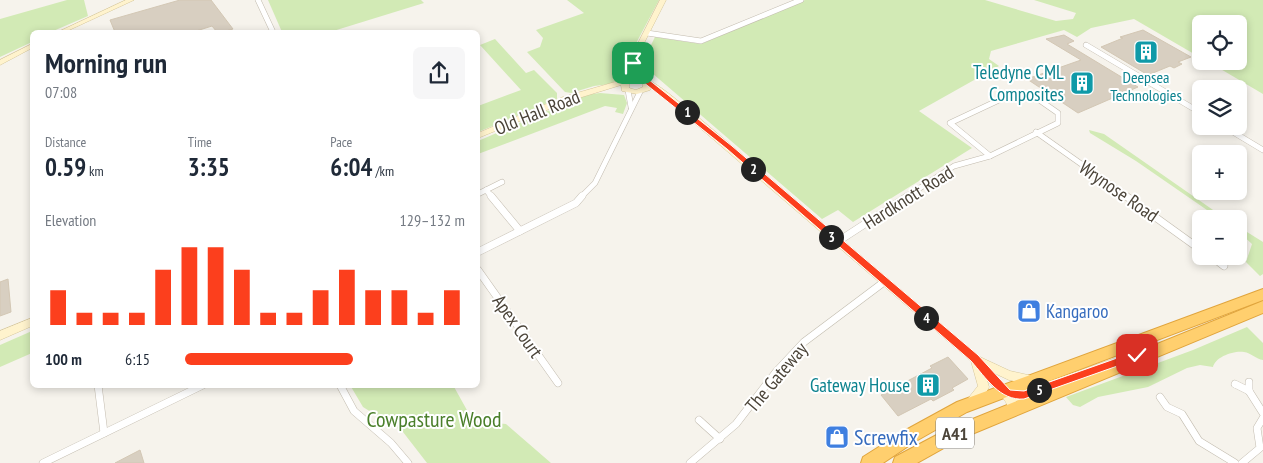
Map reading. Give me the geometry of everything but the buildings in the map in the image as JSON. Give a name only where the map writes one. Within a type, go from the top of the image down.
[{"type":"highway","name":"A41","points":[[868,463],[910,436],[962,408],[1263,294]]},
{"type":"highway","name":"A41","points":[[902,463],[954,434],[1263,307]]},
{"type":"street","points":[[64,30],[131,0]]},
{"type":"street","points":[[258,0],[273,30]]},
{"type":"street","points":[[631,108],[628,90],[624,87],[624,82],[663,0]]},
{"type":"street","points":[[647,32],[702,41],[801,0]]},
{"type":"street","points":[[1086,45],[1192,108]]},
{"type":"street","points":[[0,63],[30,47]]},
{"type":"street","points":[[633,63],[636,70],[646,80],[729,148],[975,358],[1005,392],[1012,404],[1011,410]]},
{"type":"street","name":"Old Hall Road","points":[[480,135],[566,99],[624,82],[634,77],[646,80]]},
{"type":"street","points":[[480,251],[576,203],[596,183],[631,108],[641,91],[647,88],[646,80]]},
{"type":"street","name":"Old Hall Road","points":[[598,90],[641,91]]},
{"type":"street","points":[[641,91],[672,101]]},
{"type":"street","name":"Hardknott Road","points":[[837,242],[954,166],[990,156],[1036,132],[1058,123],[1058,113],[1035,97],[1014,93],[950,123],[990,156]]},
{"type":"street","name":"Wrynose Road","points":[[1036,132],[1192,244]]},
{"type":"street","points":[[1238,135],[1263,150]]},
{"type":"street","points":[[480,193],[502,182]]},
{"type":"street","points":[[486,190],[520,231]]},
{"type":"street","name":"Apex Court","points":[[480,273],[558,383]]},
{"type":"street","name":"The Gateway","points":[[690,463],[720,439],[748,411],[794,351],[884,282]]},
{"type":"street","points":[[0,336],[30,323]]},
{"type":"street","points":[[1005,392],[1014,396],[1024,395],[1185,339]]},
{"type":"street","points":[[975,358],[1009,375],[1036,380]]},
{"type":"street","points":[[962,408],[979,394],[984,387],[975,358]]},
{"type":"street","points":[[1249,382],[1249,391]]},
{"type":"street","points":[[1235,384],[1249,391],[1263,413]]},
{"type":"street","points":[[97,388],[104,433]]},
{"type":"street","points":[[43,463],[197,388]]},
{"type":"street","points":[[342,388],[354,411],[392,443],[408,463]]},
{"type":"street","points":[[1160,397],[1164,410],[1182,414],[1199,441],[1235,463]]},
{"type":"street","points":[[1242,463],[1260,448],[1256,428],[1263,418]]},
{"type":"street","points":[[699,420],[720,439]]},
{"type":"green space","points":[[67,0],[84,0],[88,16],[56,30],[30,30],[30,43],[0,57],[0,19]]},
{"type":"green space","points":[[268,0],[421,0],[424,3],[336,30],[281,30]]},
{"type":"green space","points":[[567,0],[659,0],[632,51],[625,75],[610,84],[594,86],[571,93],[565,92],[527,52],[540,47],[543,38],[536,30],[584,13]]},
{"type":"green space","points":[[805,0],[985,0],[1056,21],[1073,19],[1076,13],[1034,0],[1263,0],[1263,94],[1247,85],[1247,80],[1239,80],[1222,70],[1247,70],[1247,15],[1192,15],[1192,53],[1134,19],[1091,28],[1077,37],[1064,30],[991,51],[989,59],[999,66],[919,111],[972,148],[853,222],[838,210],[822,219],[645,67],[646,55],[655,37],[701,44]]},
{"type":"green space","points":[[495,39],[526,73],[534,70],[557,93],[557,99],[480,131],[480,105],[521,90],[480,45]]},
{"type":"green space","points":[[600,93],[624,95],[627,103],[623,114],[615,112],[617,108],[605,106],[480,153],[480,140],[585,95]]},
{"type":"green space","points":[[1089,130],[1104,134],[1192,195],[1192,200],[1136,161],[1090,133]]},
{"type":"green space","points":[[1192,200],[1199,200],[1213,210],[1207,210]]},
{"type":"green space","points":[[1247,232],[1263,242],[1263,274],[1260,276],[1247,263],[1252,244],[1247,239]]},
{"type":"green space","points":[[1247,327],[1263,343],[1263,360],[1247,353],[1235,352],[1221,357],[1214,363],[1213,367],[1200,365],[1187,368],[1148,387],[1098,397],[1080,407],[1073,405],[1066,397],[1193,350]]},
{"type":"green space","points":[[30,332],[30,354],[0,367],[0,345]]},
{"type":"green space","name":"Cowpasture Wood","points":[[352,388],[455,388],[473,421],[506,424],[551,463],[427,463],[403,432],[363,407]]},
{"type":"place","name":"Deepsea Technologies","points":[[1146,52]]},
{"type":"place","name":"Teledyne CML Composites","points":[[1082,83]]},
{"type":"place","name":"Kangaroo","points":[[1029,311]]},
{"type":"place","name":"Gateway House","points":[[928,385]]},
{"type":"place","name":"Screwfix","points":[[837,437]]},
{"type":"route","points":[[633,63],[636,70],[656,90],[680,106],[975,358],[1005,392],[1014,396],[1024,395],[1090,370],[1137,355]]}]
